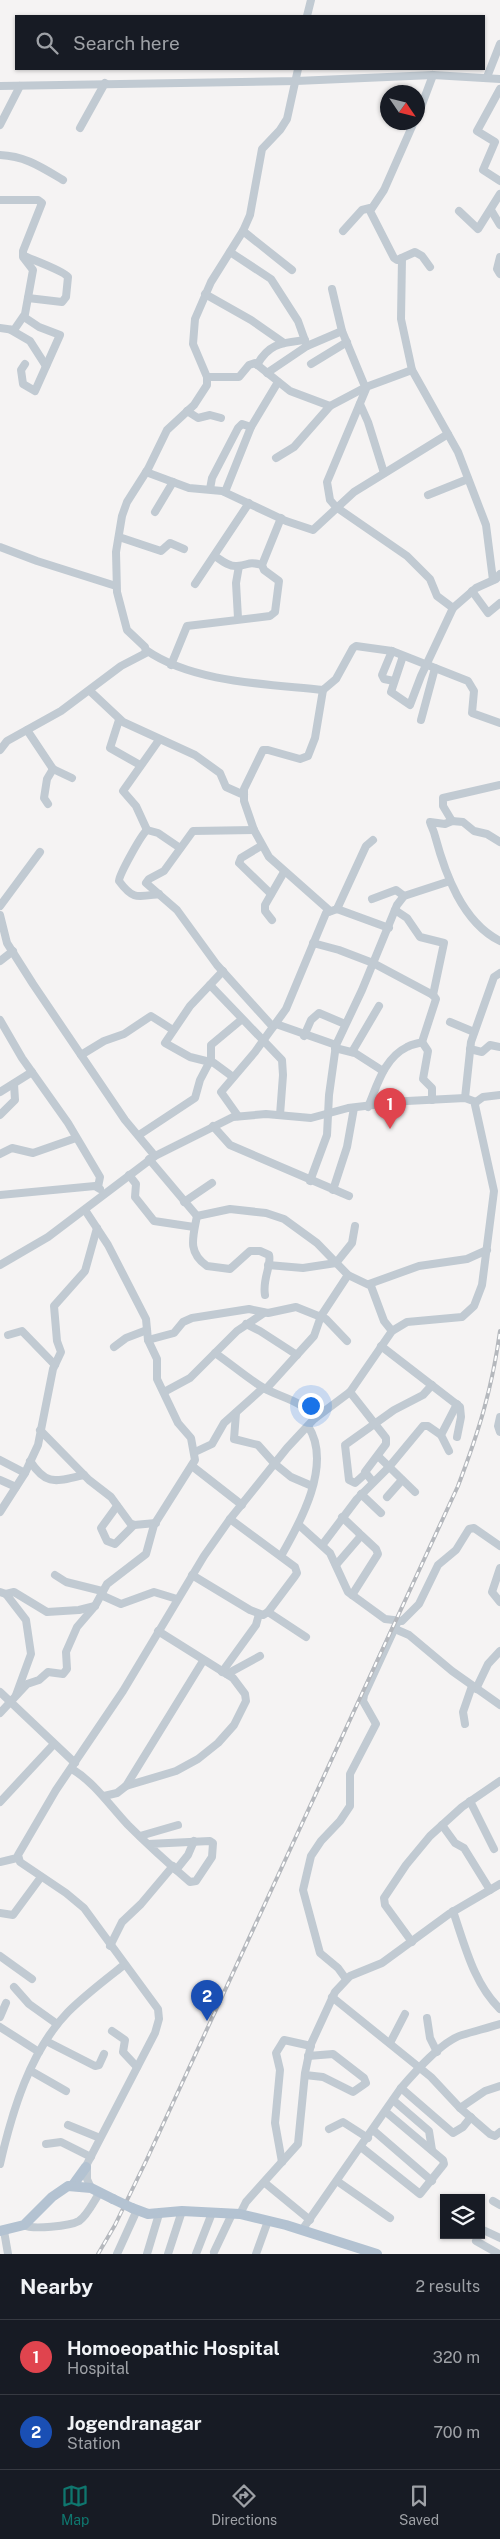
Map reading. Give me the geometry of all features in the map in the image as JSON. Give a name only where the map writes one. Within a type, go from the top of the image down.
[{"type":"main road","points":[[2,2231],[24,2225],[52,2197],[73,2185],[88,2162]]},
{"type":"main road","points":[[73,2185],[95,2190],[134,2209],[158,2214],[182,2211],[236,2214],[302,2230],[377,2254]]},
{"type":"street","points":[[307,15],[310,0]]},
{"type":"street","points":[[487,77],[500,44]]},
{"type":"street","points":[[298,70],[287,119],[280,130],[262,149],[250,215],[243,231],[205,294],[195,319],[193,339],[207,377],[207,385],[187,411],[167,430],[146,472],[125,507],[119,537],[116,586],[127,630],[146,650],[171,665],[232,679],[323,690]]},
{"type":"street","points":[[372,78],[374,70]]},
{"type":"street","points":[[425,96],[433,75]]},
{"type":"street","points":[[0,86],[296,81],[433,75],[487,77],[500,80]]},
{"type":"street","points":[[80,128],[105,83]]},
{"type":"street","points":[[0,125],[20,86]]},
{"type":"street","points":[[500,89],[478,131],[495,142],[483,170],[500,181]]},
{"type":"street","points":[[343,231],[362,210],[370,208],[384,190],[410,130]]},
{"type":"street","points":[[0,155],[29,159],[63,180]]},
{"type":"street","points":[[459,211],[478,229],[500,194]]},
{"type":"street","points":[[0,200],[38,200],[42,203],[22,255]]},
{"type":"street","points":[[370,208],[371,216],[394,258],[397,260],[415,252],[422,256],[430,267]]},
{"type":"street","points":[[491,210],[500,225]]},
{"type":"street","points":[[243,231],[292,270]]},
{"type":"street","points":[[230,252],[271,278],[298,321],[306,343]]},
{"type":"street","points":[[10,330],[16,329],[24,317],[33,270],[22,255]]},
{"type":"street","points":[[22,255],[68,276],[66,298],[62,302],[28,298]]},
{"type":"street","points":[[500,257],[497,269],[500,274]]},
{"type":"street","points":[[402,258],[401,318],[412,370],[458,452],[486,526],[493,580]]},
{"type":"street","points":[[332,289],[342,331],[366,387],[327,482],[330,500],[336,507],[407,556],[430,578],[437,596],[453,608]]},
{"type":"street","points":[[205,294],[251,320],[284,343]]},
{"type":"street","points":[[24,317],[38,327],[60,335],[35,391],[23,384],[21,370],[25,364]]},
{"type":"street","points":[[0,328],[10,330],[30,341],[46,366]]},
{"type":"street","points":[[257,364],[266,350],[284,343],[306,343],[342,331]]},
{"type":"street","points":[[311,364],[347,342]]},
{"type":"street","points":[[267,373],[306,343]]},
{"type":"street","points":[[207,377],[238,378],[249,365],[257,364],[278,382],[299,395],[330,406]]},
{"type":"street","points":[[276,458],[294,447],[330,406],[366,387],[412,370]]},
{"type":"street","points":[[225,492],[251,427],[278,382]]},
{"type":"street","points":[[360,404],[368,422],[384,473]]},
{"type":"street","points":[[187,411],[198,418],[210,415],[221,418]]},
{"type":"street","points":[[210,489],[212,478],[238,428],[242,424],[251,427]]},
{"type":"street","points":[[146,472],[189,488],[225,492],[281,518],[313,530],[319,527],[336,507],[384,473],[448,434]]},
{"type":"street","points":[[428,496],[468,479]]},
{"type":"street","points":[[155,512],[173,482]]},
{"type":"street","points":[[195,584],[249,502]]},
{"type":"street","points":[[262,566],[281,518]]},
{"type":"street","points":[[119,537],[161,551],[172,543],[184,549]]},
{"type":"street","points":[[0,546],[37,561],[116,586]]},
{"type":"street","points":[[171,665],[187,626],[238,618],[270,616],[275,612],[279,581],[264,570],[262,566],[249,562],[239,566],[226,563],[215,556]]},
{"type":"street","points":[[238,618],[236,583],[239,566]]},
{"type":"street","points":[[403,656],[394,681],[392,694],[411,704],[426,665],[453,608],[472,591],[500,574]]},
{"type":"street","points":[[472,591],[488,613],[500,603]]},
{"type":"street","points":[[389,928],[371,920],[334,910],[284,872],[261,846],[254,830],[244,795],[245,784],[263,750],[300,759],[308,756],[315,738],[323,690],[336,679],[353,648],[356,646],[392,651],[472,684],[474,691],[472,713],[500,723]]},
{"type":"street","points":[[2,745],[90,691],[121,666],[145,656],[146,650]]},
{"type":"street","points":[[392,651],[382,675],[384,679],[394,681]]},
{"type":"street","points":[[420,720],[435,668]]},
{"type":"street","points":[[90,691],[119,720],[158,740],[195,755],[220,773],[226,787],[244,795]]},
{"type":"street","points":[[119,720],[110,748],[140,766]]},
{"type":"street","points":[[27,730],[54,769],[72,778]]},
{"type":"street","points":[[147,830],[136,806],[123,792],[158,740]]},
{"type":"street","points":[[48,804],[44,798],[47,779],[54,769]]},
{"type":"street","points":[[452,822],[443,806],[443,798],[500,785]]},
{"type":"street","points":[[500,842],[487,834],[474,831],[463,822],[444,824],[432,821],[430,824],[450,881],[462,906],[489,934],[500,941]]},
{"type":"street","points":[[147,830],[158,833],[180,848]]},
{"type":"street","points":[[147,830],[142,835],[128,863],[120,874],[119,881],[134,897],[159,894]]},
{"type":"street","points":[[254,830],[193,831],[162,873],[147,881],[148,885],[177,910],[223,971],[275,1026],[352,1052],[383,1071]]},
{"type":"street","points":[[238,1116],[221,1092],[275,1026],[289,1004],[322,920],[334,910],[366,846],[373,840]]},
{"type":"street","points":[[261,846],[242,858],[239,863],[272,894]]},
{"type":"street","points":[[0,906],[40,852]]},
{"type":"street","points":[[272,920],[264,909],[284,872]]},
{"type":"street","points":[[310,1180],[326,1140],[330,1114],[329,1095],[336,1047],[389,928],[395,910],[404,896],[450,881]]},
{"type":"street","points":[[372,899],[396,890],[404,896]]},
{"type":"street","points":[[395,910],[407,918],[420,937],[444,943],[433,995]]},
{"type":"street","points":[[0,915],[5,938],[12,952],[125,1120],[139,1135],[152,1158],[184,1202],[197,1216]]},
{"type":"street","points":[[313,943],[339,950],[373,963],[433,995],[436,1001],[422,1042]]},
{"type":"street","points":[[0,961],[12,952]]},
{"type":"street","points":[[223,971],[190,1006],[166,1040],[167,1045],[190,1057],[210,1061],[233,1077]]},
{"type":"street","points":[[465,1098],[470,1049],[474,1032],[498,977]]},
{"type":"street","points":[[210,985],[262,1042],[282,1060],[283,1075],[280,1115]]},
{"type":"street","points":[[352,1052],[379,1006]]},
{"type":"street","points":[[304,1036],[311,1020],[319,1013],[345,1024]]},
{"type":"street","points":[[81,1055],[104,1041],[124,1034],[151,1016],[173,1030]]},
{"type":"street","points":[[0,1020],[32,1072],[68,1123],[100,1178],[98,1187],[104,1195]]},
{"type":"street","points":[[139,1135],[195,1098],[200,1080],[210,1061],[211,1045],[241,1020]]},
{"type":"street","points":[[450,1022],[474,1032]]},
{"type":"street","points":[[368,1107],[383,1071],[403,1049],[422,1042]]},
{"type":"street","points":[[422,1042],[428,1051],[423,1079],[432,1088],[432,1100]]},
{"type":"street","points":[[470,1049],[482,1052],[490,1045],[500,1048]]},
{"type":"street","points":[[0,1092],[32,1072]]},
{"type":"street","points":[[0,1115],[15,1100],[14,1084]]},
{"type":"street","points":[[0,1862],[17,1858],[51,1798],[123,1691],[192,1575],[230,1519],[275,1464],[314,1419],[350,1392],[392,1331],[405,1323],[466,1315],[474,1306],[481,1288],[494,1184],[475,1108],[476,1102],[484,1097],[500,1095]]},
{"type":"street","points":[[0,1265],[48,1237],[152,1158],[213,1126],[238,1116],[280,1115],[311,1118],[354,1108],[407,1100],[465,1098],[476,1102]]},
{"type":"street","points":[[333,1190],[346,1147],[354,1108]]},
{"type":"street","points":[[213,1126],[230,1145],[349,1196]]},
{"type":"street","points":[[0,1154],[12,1148],[35,1153],[76,1138]]},
{"type":"street","points":[[129,1176],[136,1184],[135,1197],[154,1221],[194,1227]]},
{"type":"street","points":[[184,1202],[212,1183]]},
{"type":"street","points":[[0,1195],[98,1187]]},
{"type":"street","points":[[197,1216],[230,1209],[266,1213],[284,1219],[317,1243],[348,1275],[369,1284],[374,1292],[384,1320],[392,1331]]},
{"type":"street","points":[[0,1712],[27,1684],[39,1680],[48,1672],[63,1674],[65,1672],[67,1666],[66,1652],[75,1631],[95,1606],[110,1581],[146,1554],[156,1523],[195,1460],[191,1438],[178,1423],[157,1379],[156,1359],[148,1340],[146,1319],[108,1245],[85,1210]]},
{"type":"street","points":[[197,1216],[192,1250],[207,1266],[230,1269],[247,1252],[253,1250],[269,1256],[263,1281],[266,1295]]},
{"type":"street","points":[[268,1265],[303,1268],[336,1263],[352,1243],[355,1226]]},
{"type":"street","points":[[0,1512],[25,1472],[38,1444],[55,1365],[61,1352],[57,1341],[54,1306],[85,1271],[97,1228]]},
{"type":"street","points":[[369,1284],[419,1266],[468,1259],[487,1250]]},
{"type":"street","points":[[195,1452],[212,1444],[224,1423],[265,1389],[314,1336],[321,1316],[348,1275]]},
{"type":"street","points":[[164,1392],[190,1378],[246,1324],[264,1313],[299,1307],[321,1316],[347,1341]]},
{"type":"street","points":[[148,1340],[174,1333],[183,1322],[192,1318],[249,1309],[264,1313]]},
{"type":"street","points":[[246,1324],[297,1355]]},
{"type":"street","points":[[114,1347],[122,1340],[147,1330]]},
{"type":"street","points":[[8,1334],[22,1331],[55,1365]]},
{"type":"street","points":[[381,1346],[457,1404],[461,1411],[457,1438]]},
{"type":"street","points":[[215,1353],[265,1389],[298,1404],[310,1412],[314,1419]]},
{"type":"street","points":[[350,1392],[374,1424],[387,1441],[365,1474],[355,1483],[349,1480],[344,1448],[348,1442],[367,1431],[374,1424],[394,1410],[422,1395],[432,1385]]},
{"type":"street","points":[[441,1435],[457,1404]]},
{"type":"street","points":[[236,1413],[234,1439],[258,1445],[275,1464],[292,1477],[312,1486]]},
{"type":"street","points":[[500,1417],[498,1426],[500,1432]]},
{"type":"street","points":[[281,1556],[299,1525],[316,1473],[317,1456],[308,1426]]},
{"type":"street","points":[[323,1544],[361,1494],[389,1466],[423,1426],[428,1426],[441,1435],[448,1451]]},
{"type":"street","points":[[40,1430],[84,1476],[111,1497],[127,1520],[134,1525]]},
{"type":"street","points":[[378,1456],[415,1492]]},
{"type":"street","points":[[0,1460],[25,1472]]},
{"type":"street","points":[[30,1461],[39,1476],[44,1479],[63,1480],[84,1476]]},
{"type":"street","points":[[192,1466],[242,1504]]},
{"type":"street","points":[[365,1474],[373,1482]]},
{"type":"street","points":[[0,1480],[16,1487]]},
{"type":"street","points":[[387,1497],[402,1480]]},
{"type":"street","points":[[361,1494],[381,1513]]},
{"type":"street","points":[[117,1506],[101,1528],[107,1541],[115,1544],[134,1525],[156,1523]]},
{"type":"street","points":[[342,1517],[376,1548],[378,1554],[352,1595]]},
{"type":"street","points":[[192,1575],[259,1614],[268,1612],[297,1573],[294,1567],[281,1556],[230,1519]]},
{"type":"street","points":[[299,1525],[323,1544],[330,1553],[346,1589],[352,1595],[396,1625],[474,1687],[500,1705]]},
{"type":"street","points":[[346,1979],[338,1968],[320,1953],[303,1890],[311,1856],[350,1806],[350,1774],[376,1724],[363,1701],[364,1695],[396,1625],[405,1620],[417,1607],[438,1565],[456,1550],[469,1529],[474,1528],[500,1546]]},
{"type":"street","points":[[336,1565],[359,1540],[361,1535]]},
{"type":"street","points":[[500,1568],[492,1592],[500,1602]]},
{"type":"street","points":[[55,1574],[66,1582],[102,1593],[121,1604],[154,1592],[177,1599]]},
{"type":"street","points":[[3,1593],[14,1592],[47,1612],[79,1610],[95,1606]]},
{"type":"street","points":[[3,1593],[25,1617],[31,1651],[16,1695]]},
{"type":"street","points":[[268,1612],[306,1637]]},
{"type":"street","points":[[224,1673],[256,1625],[259,1614]]},
{"type":"street","points":[[126,1786],[176,1771],[193,1762],[215,1746],[234,1726],[247,1698],[236,1681],[158,1631]]},
{"type":"street","points":[[465,1724],[463,1712],[474,1687],[488,1664],[500,1651]]},
{"type":"street","points":[[224,1673],[260,1656]]},
{"type":"street","points":[[104,1796],[117,1793],[126,1786],[203,1661]]},
{"type":"street","points":[[0,1692],[54,1744],[148,1844],[193,1883],[212,1856],[212,1842],[194,1841],[148,1844]]},
{"type":"street","points":[[0,1802],[54,1744]]},
{"type":"street","points":[[412,1942],[383,1900],[406,1865],[442,1825],[470,1801],[500,1781]]},
{"type":"street","points":[[470,1801],[494,1849]]},
{"type":"street","points":[[140,1836],[178,1825]]},
{"type":"street","points":[[442,1825],[455,1843],[464,1848],[490,1890]]},
{"type":"street","points":[[110,1946],[122,1922],[188,1855],[194,1841]]},
{"type":"street","points":[[17,1858],[78,1902],[155,2004],[159,2015],[155,2033],[88,2162]]},
{"type":"street","points":[[0,1913],[13,1915],[41,1877]]},
{"type":"street","points":[[214,2252],[236,2214],[291,2154],[300,2139],[308,2056],[332,1997],[346,1979],[379,1965],[453,1911],[500,1884]]},
{"type":"street","points":[[453,1911],[479,1982],[487,1997],[500,2009]]},
{"type":"street","points":[[0,1956],[32,1979]]},
{"type":"street","points":[[0,2164],[19,2099],[39,2052],[69,2011],[124,1965]]},
{"type":"street","points":[[14,1987],[29,2004],[58,2024]]},
{"type":"street","points":[[332,1997],[390,2043],[442,2088],[470,2118],[493,2136],[500,2132]]},
{"type":"street","points":[[0,2017],[6,2003]]},
{"type":"street","points":[[390,2043],[406,2014]]},
{"type":"street","points":[[427,2018],[430,2038],[437,2052]]},
{"type":"street","points":[[302,2230],[393,2100],[419,2068],[448,2042],[462,2035],[500,2024]]},
{"type":"street","points":[[0,2027],[39,2052]]},
{"type":"street","points":[[112,2031],[125,2040],[123,2052],[137,2067]]},
{"type":"street","points":[[282,2162],[275,2123],[280,2066],[276,2053],[284,2040],[311,2046]]},
{"type":"street","points":[[46,2041],[95,2066],[99,2065],[104,2054]]},
{"type":"street","points":[[305,2075],[323,2077],[353,2092],[366,2083],[364,2078],[333,2054],[308,2056]]},
{"type":"street","points":[[31,2071],[66,2091]]},
{"type":"street","points":[[460,2108],[482,2093],[500,2086]]},
{"type":"street","points":[[402,2088],[453,2133],[463,2127],[470,2118]]},
{"type":"street","points":[[393,2100],[429,2131],[432,2150]]},
{"type":"street","points":[[361,2147],[418,2194],[422,2194],[432,2181],[444,2162],[386,2112]]},
{"type":"street","points":[[329,2129],[343,2122],[368,2138]]},
{"type":"street","points":[[68,2125],[100,2138]]},
{"type":"street","points":[[372,2130],[432,2181]]},
{"type":"street","points":[[24,2225],[34,2228],[76,2222],[83,2217],[95,2190],[88,2162],[61,2142],[46,2144]]},
{"type":"street","points":[[337,2181],[390,2218]]},
{"type":"street","points":[[265,2183],[310,2220]]},
{"type":"street","points":[[117,2254],[134,2209]]},
{"type":"street","points":[[168,2254],[182,2211]]},
{"type":"street","points":[[196,2254],[212,2213]]},
{"type":"street","points":[[147,2254],[158,2214]]},
{"type":"street","points":[[256,2254],[268,2221]]},
{"type":"street","points":[[2,2231],[8,2254]]},
{"type":"street","points":[[485,2231],[500,2238]]},
{"type":"street","points":[[476,2241],[499,2254]]},
{"type":"railway","points":[[98,2254],[115,2225],[147,2159],[458,1486],[484,1410],[500,1331]]},
{"type":"place","name":"Homoeopathic Hospital","points":[[390,1129]]},
{"type":"place","name":"Jogendranagar","points":[[207,2021]]}]
